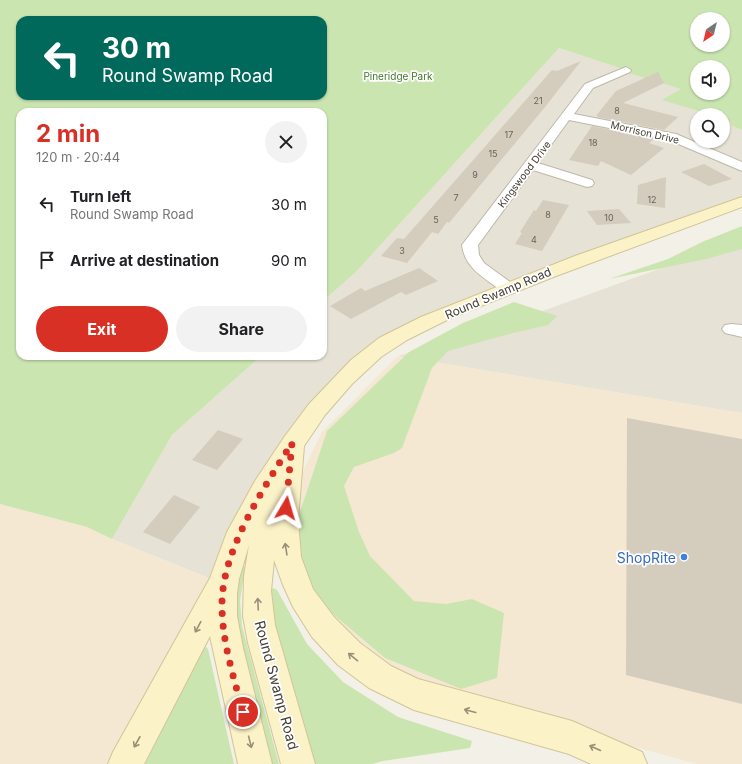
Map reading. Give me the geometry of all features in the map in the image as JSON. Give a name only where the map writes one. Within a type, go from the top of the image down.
[{"type":"main road","name":"Round Swamp Road","points":[[256,764],[225,637],[222,605],[224,581],[237,542],[260,495],[292,443],[312,416],[358,365],[391,340],[419,326],[560,267],[742,202]]},
{"type":"main road","name":"Round Swamp Road","points":[[292,443],[265,532],[260,559],[257,592],[262,637],[298,764]]},
{"type":"main road","points":[[292,443],[285,520],[285,543],[288,557],[303,598],[323,627],[349,654],[380,677],[414,694],[572,738],[630,764]]},
{"type":"main road","points":[[125,764],[164,694],[198,626],[224,581]]},
{"type":"street","name":"Kingswood Drive","points":[[508,288],[478,266],[471,255],[470,245],[589,86],[626,70]]},
{"type":"street","name":"Morrison Drive","points":[[567,116],[672,137],[742,167]]},
{"type":"street","points":[[530,165],[587,183]]},
{"type":"shaded area","points":[[559,48],[690,91],[690,100],[710,100],[725,108],[690,108],[690,148],[730,148],[730,125],[742,130],[742,202],[391,340],[312,416],[224,581],[209,578],[112,539],[172,435],[256,360],[327,360],[327,297],[356,272]]},
{"type":"shaded area","points":[[730,111],[742,117],[730,125]]},
{"type":"shaded area","points":[[742,239],[742,413],[398,356],[498,327]]},
{"type":"shaded area","points":[[398,356],[742,413],[742,764],[697,764],[415,686],[347,641],[296,581],[292,493],[322,432]]},
{"type":"shaded area","points":[[0,504],[87,527],[112,539],[209,578],[107,764],[0,764]]},
{"type":"green space","name":"Pineridge Park","points":[[0,0],[742,0],[742,130],[730,125],[732,123],[730,122],[730,108],[690,108],[662,100],[681,89],[622,71],[626,70],[559,48],[356,272],[327,297],[327,108],[16,108],[16,360],[256,360],[172,435],[112,539],[87,527],[0,504]]},
{"type":"green space","points":[[742,226],[742,249],[706,259],[609,279],[668,259],[702,242]]},
{"type":"green space","points":[[514,302],[557,316],[548,325],[448,351],[432,368],[402,448],[394,453],[354,467],[344,486],[359,532],[370,556],[414,601],[446,604],[472,599],[504,613],[497,678],[461,689],[385,658],[314,598],[292,536],[327,431],[409,352],[463,323]]},
{"type":"green space","points":[[241,566],[245,567],[240,601],[242,626],[279,764],[271,764],[236,629],[233,596]]},
{"type":"green space","points":[[273,588],[277,590],[307,644],[343,682],[398,717],[472,741],[470,748],[372,764],[314,764],[273,623],[270,592]]},
{"type":"green space","points":[[206,647],[208,649],[234,764],[145,764],[204,648]]},
{"type":"building","points":[[581,61],[545,107],[449,223],[447,222],[438,234],[432,232],[407,263],[381,256],[397,238],[404,239],[552,70],[557,71]]},
{"type":"building","points":[[658,72],[664,83],[623,103],[678,117],[664,130],[597,117],[598,115],[596,116],[616,91]]},
{"type":"building","points":[[592,126],[654,139],[649,143],[664,148],[631,175],[601,161],[598,166],[569,160]]},
{"type":"building","points":[[704,164],[732,179],[709,186],[681,172]]},
{"type":"building","points":[[666,177],[665,208],[637,204],[638,185]]},
{"type":"building","points":[[543,200],[569,205],[542,251],[515,244],[522,233],[520,232],[534,210],[536,211]]},
{"type":"building","points":[[619,209],[631,223],[597,225],[587,211]]},
{"type":"building","points":[[419,268],[438,281],[406,295],[401,292],[351,319],[330,306],[361,288],[365,291]]},
{"type":"building","name":"ShopRite","points":[[627,418],[742,439],[742,704],[626,675]]},
{"type":"building","points":[[218,430],[243,439],[217,470],[192,460]]},
{"type":"building","points":[[174,495],[200,507],[170,544],[143,532]]},
{"type":"place","name":"ShopRite","points":[[684,557]]},
{"type":"route","points":[[243,712],[229,656],[222,618],[222,593],[224,581],[243,528],[260,495],[292,443],[286,508]]}]
